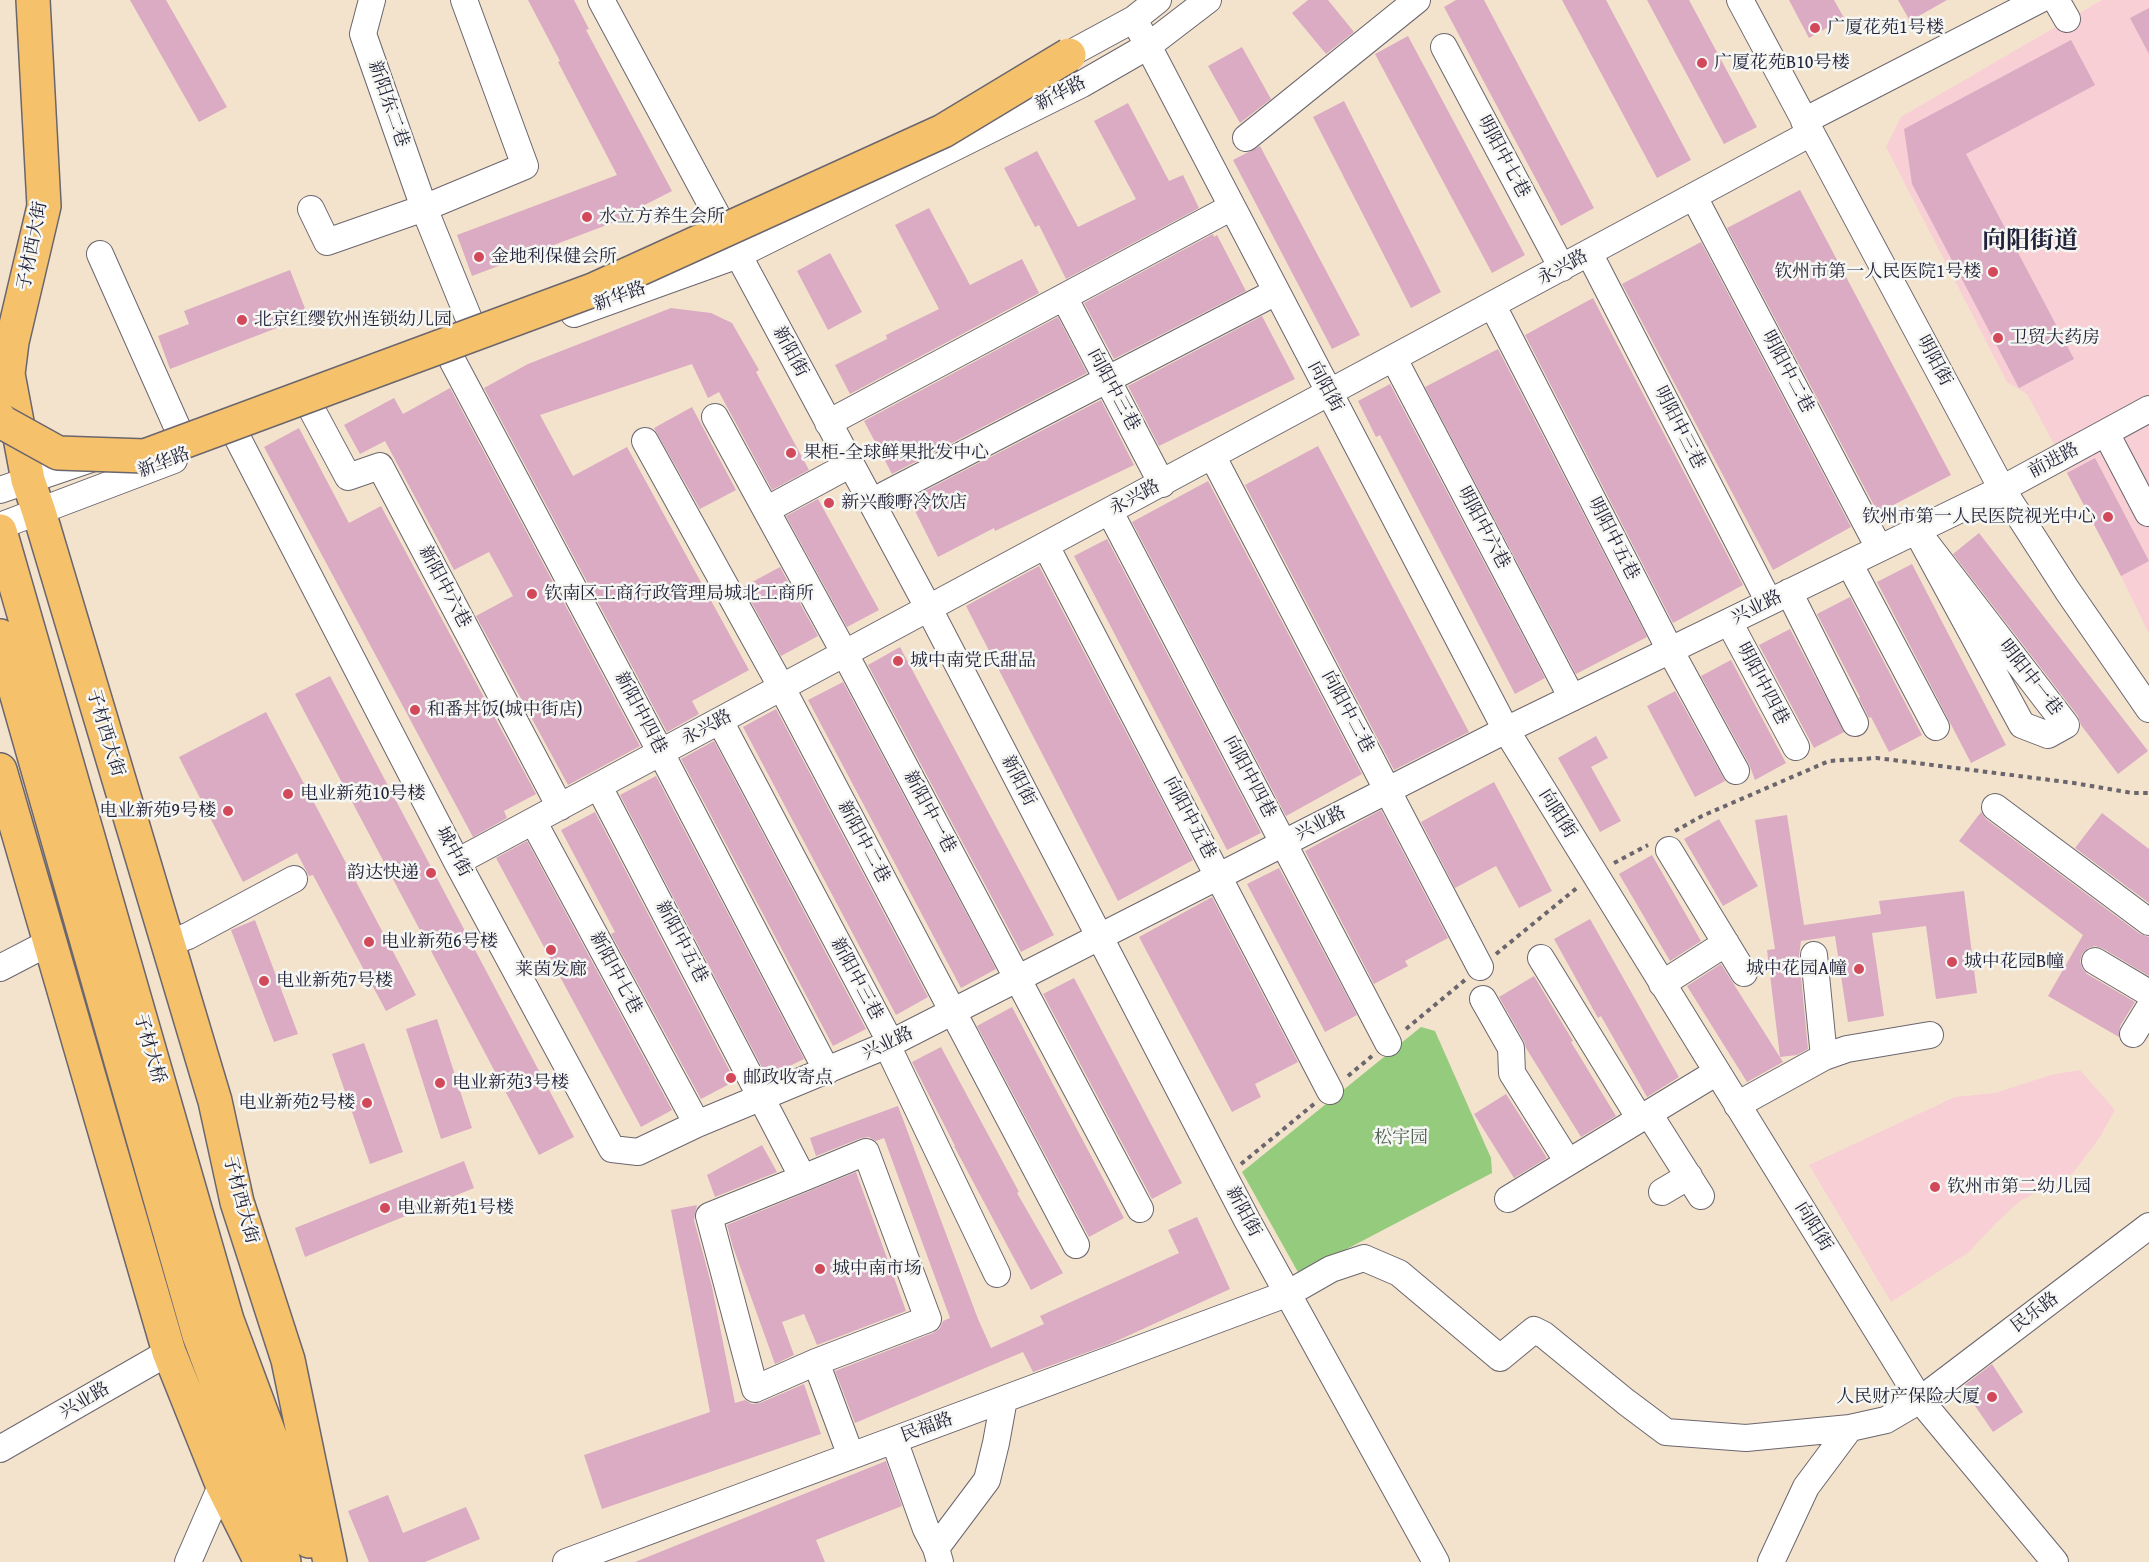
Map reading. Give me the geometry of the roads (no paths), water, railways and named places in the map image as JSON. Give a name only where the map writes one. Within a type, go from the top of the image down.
[{"type":"main road","name":"子材西大街","points":[[33,0],[44,206],[12,342],[8,374],[14,485],[39,512],[215,1101],[237,1202],[288,1360],[330,1562]]},
{"type":"main road","points":[[0,419],[58,453],[144,456],[593,290],[943,130],[1069,55]]},
{"type":"main road","name":"子材大桥","points":[[0,531],[213,1327],[317,1562]]},
{"type":"main road","name":"子材大桥","points":[[0,636],[284,1562]]},
{"type":"main road","points":[[0,770],[169,1352],[222,1484],[261,1562]]},
{"type":"street","name":"新阳东二巷","points":[[372,0],[363,34],[424,208],[469,319]]},
{"type":"street","points":[[311,209],[327,242],[424,208],[525,166],[464,0]]},
{"type":"street","name":"新阳街","points":[[601,0],[929,609],[1225,1177],[1436,1562]]},
{"type":"street","name":"新华路","points":[[14,485],[178,429],[721,225],[1069,55],[1134,19],[1158,0]]},
{"type":"street","name":"新华路","points":[[0,525],[236,435],[738,255],[1082,84],[1148,46],[1208,0]]},
{"type":"street","points":[[1246,138],[1418,0]]},
{"type":"street","name":"明阳街","points":[[1740,0],[2002,489],[2067,590],[2142,685],[2149,710]]},
{"type":"street","name":"永兴路","points":[[457,862],[1694,197],[1808,127],[2039,0]]},
{"type":"street","name":"向阳街","points":[[1134,19],[1506,730],[1920,1400],[2055,1562]]},
{"type":"street","name":"明阳中七巷","points":[[1444,46],[1562,268]]},
{"type":"street","name":"明阳中二巷","points":[[1694,197],[1879,548]]},
{"type":"street","points":[[828,423],[1232,207]]},
{"type":"street","points":[[100,254],[178,429]]},
{"type":"street","name":"明阳中三巷","points":[[1589,254],[1779,597],[1855,723]]},
{"type":"street","points":[[871,502],[1276,292]]},
{"type":"street","name":"向阳中三巷","points":[[1064,297],[1162,484]]},
{"type":"street","name":"明阳中五巷","points":[[1492,306],[1670,650],[1736,771]]},
{"type":"street","name":"新阳中四巷","points":[[451,358],[827,1071]]},
{"type":"street","name":"明阳中六巷","points":[[1394,359],[1572,698]]},
{"type":"street","name":"新阳中六巷","points":[[311,408],[348,477],[380,466],[560,807]]},
{"type":"street","name":"前进路","points":[[2002,489],[2149,409]]},
{"type":"street","name":"新阳中一巷","points":[[715,417],[845,654],[1140,1209]]},
{"type":"street","points":[[2106,433],[2149,513]]},
{"type":"street","name":"城中街","points":[[236,435],[457,862],[612,1149],[638,1152]]},
{"type":"street","name":"新阳中二巷","points":[[645,441],[782,688],[1076,1245]]},
{"type":"street","name":"向阳中二巷","points":[[1213,457],[1480,967]]},
{"type":"street","points":[[766,510],[851,464]]},
{"type":"street","name":"兴业路","points":[[638,1152],[697,1124],[887,1045],[1506,730],[2002,489]]},
{"type":"street","name":"向阳中四巷","points":[[1110,512],[1388,1043]]},
{"type":"street","name":"明阳中一巷","points":[[1916,530],[2066,725],[2048,735],[2022,725],[1916,530]]},
{"type":"street","name":"向阳中五巷","points":[[1046,546],[1330,1091]]},
{"type":"street","points":[[1849,563],[1936,727]]},
{"type":"street","name":"明阳中四巷","points":[[1729,622],[1796,747]]},
{"type":"street","name":"新阳中三巷","points":[[720,721],[886,1034],[887,1045],[997,1274]]},
{"type":"street","name":"新阳中五巷","points":[[599,787],[763,1097],[803,1178]]},
{"type":"street","points":[[1995,807],[2149,922]]},
{"type":"street","name":"新阳中七巷","points":[[533,821],[697,1124]]},
{"type":"street","points":[[1665,841],[1744,973]]},
{"type":"street","points":[[168,943],[188,936],[294,879]]},
{"type":"street","points":[[0,968],[50,942]]},
{"type":"street","points":[[1662,984],[1726,944]]},
{"type":"street","points":[[1814,955],[1824,1057]]},
{"type":"street","points":[[1541,958],[1644,1116],[1695,1186],[1662,1192]]},
{"type":"street","points":[[2096,961],[2149,993]]},
{"type":"street","points":[[1483,999],[1511,1048],[1512,1073],[1568,1162]]},
{"type":"street","points":[[2133,1034],[2149,1008]]},
{"type":"street","points":[[1737,1105],[1824,1057],[1846,1049],[1930,1035]]},
{"type":"street","points":[[1508,1198],[1717,1072]]},
{"type":"street","points":[[866,1152],[928,1319],[816,1362],[755,1389],[709,1216],[803,1178],[866,1152]]},
{"type":"street","name":"民乐路","points":[[1850,1428],[1886,1420],[1920,1400],[2149,1227]]},
{"type":"street","name":"民福路","points":[[566,1562],[1289,1293],[1331,1269],[1364,1258],[1399,1273],[1500,1358],[1534,1330],[1544,1335],[1666,1432],[1746,1438],[1850,1428]]},
{"type":"street","name":"兴业路","points":[[0,1449],[169,1352]]},
{"type":"street","points":[[816,1362],[850,1456]]},
{"type":"street","points":[[938,1555],[987,1480],[1004,1399]]},
{"type":"street","points":[[1771,1562],[1806,1487],[1850,1428]]},
{"type":"street","points":[[894,1440],[926,1529],[938,1555]]},
{"type":"street","points":[[189,1562],[222,1484]]},
{"type":"place","name":"广厦花苑1号楼","points":[[1815,28]]},
{"type":"place","name":"广厦花苑B10号楼","points":[[1702,63]]},
{"type":"place","name":"水立方养生会所","points":[[587,217]]},
{"type":"place","name":"金地利保健会所","points":[[479,257]]},
{"type":"place","name":"钦州市第一人民医院1号楼","points":[[1993,272]]},
{"type":"place","name":"北京红缨钦州连锁幼儿园","points":[[242,320]]},
{"type":"place","name":"卫贸大药房","points":[[1998,338]]},
{"type":"place","name":"果柜-全球鲜果批发中心","points":[[791,453]]},
{"type":"place","name":"新兴酸嘢冷饮店","points":[[829,503]]},
{"type":"place","name":"钦州市第一人民医院视光中心","points":[[2108,517]]},
{"type":"place","name":"钦南区工商行政管理局城北工商所","points":[[532,594]]},
{"type":"place","name":"城中南党氏甜品","points":[[898,661]]},
{"type":"place","name":"和番丼饭(城中街店)","points":[[415,710]]},
{"type":"place","name":"电业新苑10号楼","points":[[288,794]]},
{"type":"place","name":"电业新苑9号楼","points":[[228,811]]},
{"type":"place","name":"韵达快递","points":[[431,873]]},
{"type":"place","name":"电业新苑6号楼","points":[[369,942]]},
{"type":"place","name":"莱茵发廊","points":[[551,950]]},
{"type":"place","name":"城中花园B幢","points":[[1952,962]]},
{"type":"place","name":"城中花园A幢","points":[[1859,969]]},
{"type":"place","name":"电业新苑7号楼","points":[[264,981]]},
{"type":"place","name":"邮政收寄点","points":[[731,1078]]},
{"type":"place","name":"电业新苑3号楼","points":[[440,1083]]},
{"type":"place","name":"电业新苑2号楼","points":[[367,1103]]},
{"type":"place","name":"钦州市第二幼儿园","points":[[1935,1187]]},
{"type":"place","name":"电业新苑1号楼","points":[[385,1208]]},
{"type":"place","name":"城中南市场","points":[[820,1269]]},
{"type":"place","name":"人民财产保险大厦","points":[[1992,1397]]},
{"type":"district","name":"向阳街道","points":[[2030,242]]},
{"type":"park label","name":"松宇园","points":[[1401,1138]]}]
